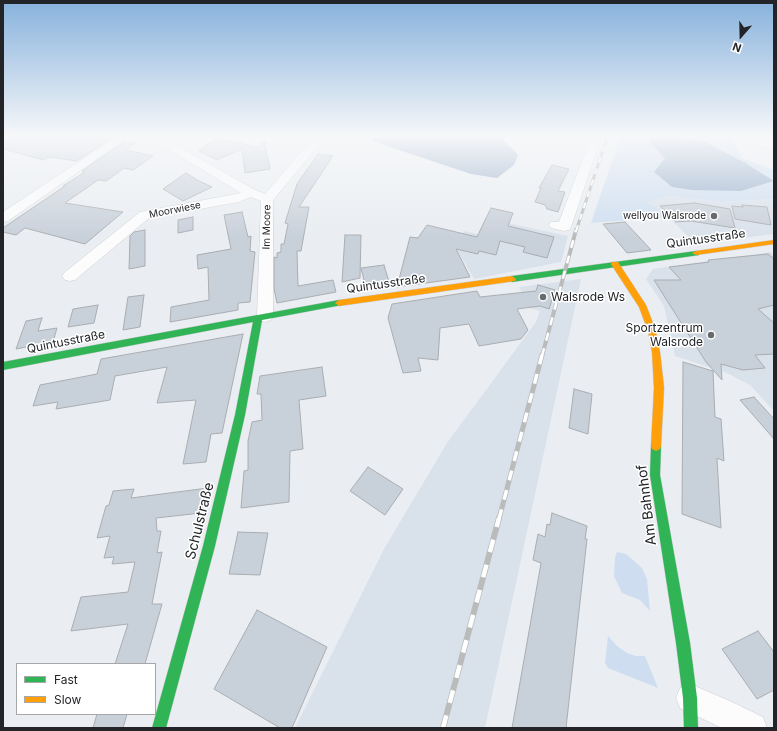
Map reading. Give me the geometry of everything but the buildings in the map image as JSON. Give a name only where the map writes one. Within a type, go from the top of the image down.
[{"type":"main road","name":"Quintusstraße","points":[[3,366],[345,302],[774,242]]},
{"type":"main road","name":"Am Bahnhof","points":[[615,264],[643,307],[652,331],[656,352],[659,388],[655,475],[683,643],[690,698],[691,728]]},
{"type":"main road","name":"Schulstraße","points":[[159,728],[209,546],[240,415],[261,317]]},
{"type":"street","points":[[3,218],[75,169]]},
{"type":"street","name":"Im Moore","points":[[209,169],[251,193],[268,199],[261,317]]},
{"type":"street","points":[[268,199],[294,169]]},
{"type":"street","points":[[556,225],[564,227],[585,169]]},
{"type":"street","name":"Moorwiese","points":[[70,276],[145,215],[238,198],[251,193]]},
{"type":"street","points":[[690,698],[720,711],[752,728]]},
{"type":"shaded area","points":[[456,169],[509,169],[497,178],[471,174]]},
{"type":"shaded area","points":[[609,169],[691,169],[741,191],[774,181],[774,199],[722,202],[669,196],[648,202],[668,217],[591,223]]},
{"type":"shaded area","points":[[656,169],[755,169],[774,181],[741,191],[692,190],[672,187],[654,172]]},
{"type":"shaded area","points":[[755,169],[772,169],[774,170],[774,181]]},
{"type":"shaded area","points":[[669,196],[722,202],[774,199],[774,234],[696,244],[668,217],[648,202]]},
{"type":"shaded area","points":[[485,218],[568,236],[561,262],[474,279],[457,250],[464,231],[478,234]]},
{"type":"shaded area","points":[[771,252],[774,256],[774,411],[750,385],[727,373],[675,356],[664,306],[646,279],[653,269]]},
{"type":"shaded area","points":[[581,279],[485,728],[295,728],[384,549],[447,443],[536,322],[540,311],[530,308],[519,287]]},
{"type":"shaded area","points":[[617,552],[626,554],[642,568],[647,579],[650,611],[640,600],[622,593],[614,576],[615,558]]},
{"type":"shaded area","points":[[608,636],[617,646],[627,653],[636,656],[645,656],[658,688],[608,668],[605,663]]},
{"type":"railway","points":[[576,231],[597,169]]},
{"type":"railway","points":[[542,356],[576,230]]},
{"type":"railway","points":[[499,519],[542,355]]},
{"type":"railway","points":[[443,728],[499,518]]},
{"type":"traffic: fast","points":[[512,279],[696,253]]},
{"type":"traffic: fast","points":[[3,366],[339,303]]},
{"type":"traffic: fast","points":[[159,728],[209,546],[240,415],[258,318]]},
{"type":"traffic: fast","points":[[656,446],[655,475],[683,643],[690,698],[691,728]]},
{"type":"traffic: slow","points":[[696,253],[774,242]]},
{"type":"traffic: slow","points":[[615,264],[643,307],[652,331],[656,352],[659,388],[656,446]]},
{"type":"traffic: slow","points":[[339,303],[512,279]]},
{"type":"place","name":"wellyou Walsrode","points":[[714,216]]},
{"type":"place","name":"Walsrode Ws","points":[[543,297]]},
{"type":"place","name":"Sportzentrum Walsrode","points":[[711,335]]}]
